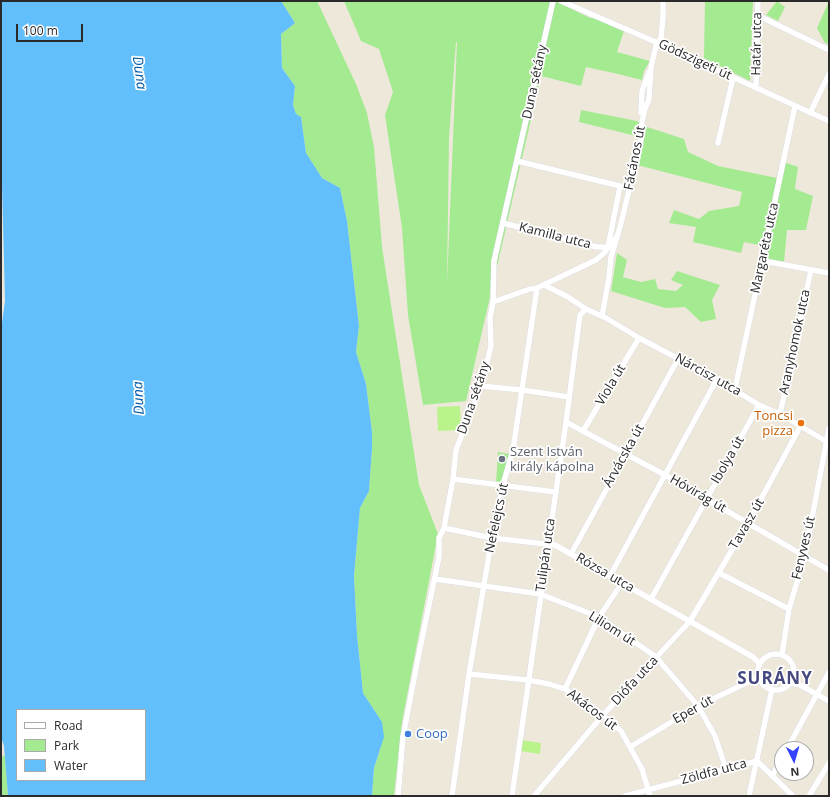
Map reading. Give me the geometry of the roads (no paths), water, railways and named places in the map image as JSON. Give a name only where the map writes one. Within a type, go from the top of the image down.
[{"type":"street","name":"Duna sétány","points":[[398,796],[403,737],[416,663],[435,579],[439,557],[439,538],[444,528],[453,479],[456,450],[480,386],[491,346],[490,318],[493,302],[494,261],[553,1]]},
{"type":"street","name":"Gödszigeti út","points":[[560,1],[658,43],[829,121]]},
{"type":"street","name":"Fácános út","points":[[602,316],[610,277],[611,257],[640,146],[642,122],[649,99],[651,68],[656,46],[661,38],[663,1]]},
{"type":"street","name":"Határ utca","points":[[756,88],[758,1]]},
{"type":"street","points":[[757,15],[829,50]]},
{"type":"street","points":[[810,113],[829,74]]},
{"type":"street","points":[[718,143],[733,78]]},
{"type":"street","name":"Margaréta utca","points":[[734,389],[763,261],[795,106]]},
{"type":"street","points":[[517,161],[620,186],[608,248],[611,257]]},
{"type":"street","name":"Kamilla utca","points":[[503,223],[597,247],[608,248]]},
{"type":"street","points":[[493,302],[537,288],[596,260],[616,238]]},
{"type":"street","points":[[763,261],[829,273]]},
{"type":"street","name":"Aranyhomok utca","points":[[780,414],[811,270]]},
{"type":"street","name":"Nárcisz utca","points":[[544,285],[568,297],[586,309],[602,316],[639,338],[717,379],[759,405],[780,414],[828,442]]},
{"type":"street","name":"Nefelejcs út","points":[[452,796],[469,674],[492,538],[503,485],[513,450],[537,288]]},
{"type":"street","name":"Tulipán utca","points":[[512,796],[580,315],[586,309]]},
{"type":"street","name":"Viola út","points":[[583,431],[639,338]]},
{"type":"street","name":"Árvácska út","points":[[571,554],[678,359]]},
{"type":"street","points":[[610,576],[717,379]]},
{"type":"street","points":[[480,386],[569,397]]},
{"type":"street","name":"Ibolya út","points":[[651,599],[759,405]]},
{"type":"street","name":"Hóvirág út","points":[[566,422],[625,455],[665,475],[829,570]]},
{"type":"street","name":"Tavasz út","points":[[690,621],[748,523],[800,427]]},
{"type":"street","name":"Fenyves út","points":[[782,655],[788,609],[805,555],[828,442],[829,428]]},
{"type":"street","points":[[453,479],[555,492]]},
{"type":"street","name":"Rózsa utca","points":[[444,528],[492,538],[555,545],[753,657]]},
{"type":"street","points":[[719,572],[788,609]]},
{"type":"street","name":"Liliom út","points":[[435,579],[540,594],[599,617],[656,657],[698,706],[715,736],[726,769]]},
{"type":"street","points":[[565,689],[599,617],[622,583]]},
{"type":"street","name":"Diófa utca","points":[[534,796],[603,715],[690,621]]},
{"type":"street","points":[[771,654],[782,655],[791,662],[793,675],[790,683],[785,687],[772,689],[762,684],[758,671],[759,664],[765,657],[771,654]]},
{"type":"street","points":[[753,657],[765,657]]},
{"type":"street","points":[[753,657],[759,664]]},
{"type":"street","points":[[791,741],[829,672]]},
{"type":"street","name":"Akácos út","points":[[469,674],[528,680],[565,689],[603,715],[621,731],[642,769],[649,793]]},
{"type":"street","points":[[793,675],[800,685]]},
{"type":"street","name":"Eper út","points":[[630,747],[698,706],[759,677]]},
{"type":"street","points":[[790,683],[800,685],[829,701]]},
{"type":"street","points":[[748,796],[772,689]]},
{"type":"street","points":[[757,761],[793,796]]},
{"type":"street","name":"Zöldfa utca","points":[[625,796],[649,793],[757,761]]},
{"type":"street","points":[[809,796],[829,763]]},
{"type":"street","points":[[772,776],[774,772]]},
{"type":"water","name":"Duna","points":[[1,1],[281,1],[295,23],[281,34],[282,68],[295,86],[293,105],[296,114],[301,117],[306,153],[322,178],[340,188],[347,221],[359,326],[356,352],[366,384],[372,432],[369,491],[360,508],[354,576],[357,635],[363,693],[382,722],[384,737],[374,768],[372,796],[8,796],[4,746],[1,737],[1,330],[5,301],[1,146]]},
{"type":"place","name":"Toncsi pizza","points":[[801,423]]},
{"type":"place","name":"Szent István király kápolna","points":[[502,459]]},
{"type":"place","name":"Coop","points":[[408,734]]},
{"type":"district","name":"SURÁNY","points":[[775,679]]}]
